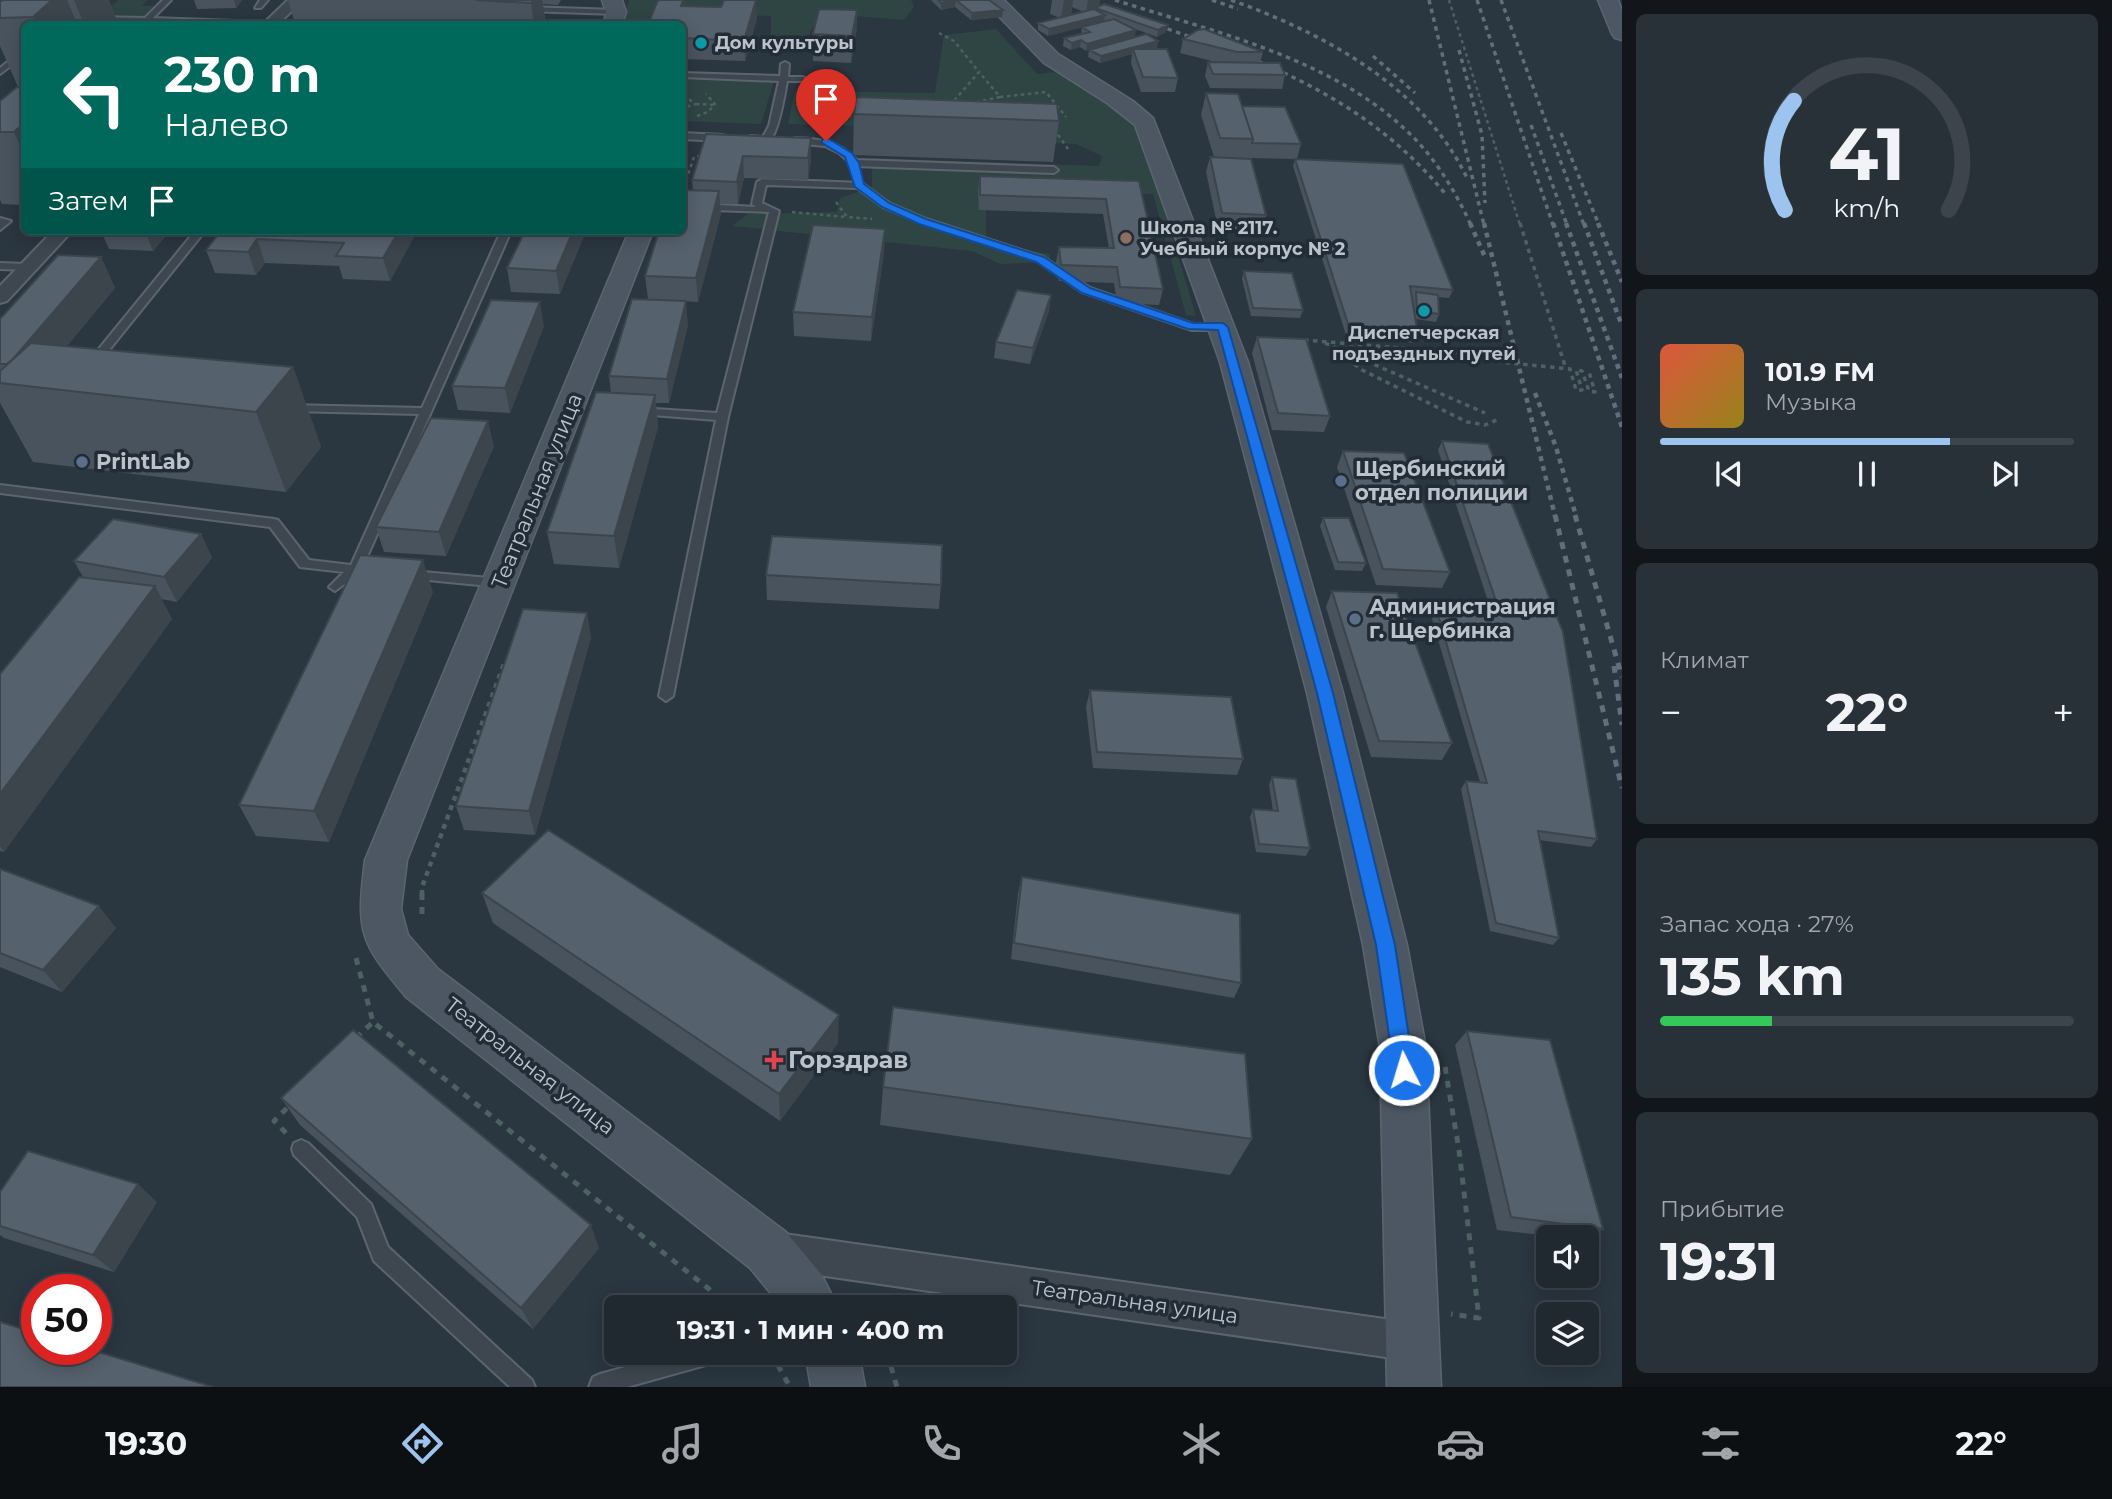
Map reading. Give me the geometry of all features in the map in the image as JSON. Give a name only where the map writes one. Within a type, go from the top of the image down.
[{"type":"main road","points":[[993,0],[1059,65],[1109,93],[1132,109],[1145,123],[1223,327],[1325,693],[1385,945],[1403,1048],[1414,1387]]},
{"type":"main road","points":[[1608,0],[1622,34]]},
{"type":"main road","name":"Театральная улица","points":[[640,235],[577,406],[500,583],[386,860],[380,909],[388,944],[422,983],[768,1250]]},
{"type":"main road","points":[[768,1250],[805,1295]]},
{"type":"main road","points":[[834,1365],[838,1387]]},
{"type":"street","points":[[273,21],[296,0]]},
{"type":"street","points":[[0,297],[59,235]]},
{"type":"street","name":"Театральная улица","points":[[768,1250],[1412,1325]]},
{"type":"lane","points":[[82,19],[146,21],[167,0]]},
{"type":"lane","points":[[513,9],[614,12]]},
{"type":"lane","points":[[0,72],[21,55]]},
{"type":"lane","points":[[765,140],[773,126],[785,64]]},
{"type":"lane","points":[[686,75],[803,79]]},
{"type":"lane","points":[[686,136],[778,140]]},
{"type":"lane","points":[[790,141],[826,141],[848,155],[854,163],[859,185]]},
{"type":"lane","points":[[854,163],[1054,170]]},
{"type":"lane","points":[[774,211],[757,204],[762,183],[859,185],[886,205],[923,222],[1040,259],[1086,290],[1192,327],[1223,327]]},
{"type":"lane","points":[[686,206],[774,211]]},
{"type":"lane","points":[[666,696],[722,418],[774,211]]},
{"type":"lane","points":[[0,221],[6,221],[0,227]]},
{"type":"lane","points":[[82,377],[197,235]]},
{"type":"lane","points":[[335,587],[355,570],[504,235]]},
{"type":"lane","points":[[0,266],[28,267]]},
{"type":"lane","points":[[275,407],[424,411]]},
{"type":"lane","points":[[621,410],[722,418]]},
{"type":"lane","points":[[0,489],[274,523],[305,564],[500,583]]},
{"type":"lane","points":[[301,1149],[364,1212],[381,1254],[525,1387]]},
{"type":"lane","points":[[596,1386],[670,1365]]},
{"type":"path","points":[[1448,0],[1566,369]]},
{"type":"path","points":[[939,33],[954,41],[1000,97]]},
{"type":"path","points":[[960,106],[946,109],[979,72]]},
{"type":"path","points":[[686,96],[688,91]]},
{"type":"path","points":[[973,103],[1046,92],[1066,117]]},
{"type":"path","points":[[702,93],[714,99],[715,105]]},
{"type":"path","points":[[686,101],[715,105]]},
{"type":"path","points":[[686,107],[696,104]]},
{"type":"path","points":[[773,126],[812,121],[816,107],[852,107],[865,104]]},
{"type":"path","points":[[691,117],[708,112],[715,105]]},
{"type":"path","points":[[1045,130],[1055,129],[1068,149]]},
{"type":"path","points":[[686,180],[694,157]]},
{"type":"path","points":[[774,211],[847,217]]},
{"type":"path","points":[[1296,340],[1499,356],[1500,362],[1570,369],[1576,390],[1582,390],[1576,370],[1582,371],[1589,391],[1595,392],[1589,372]]},
{"type":"path","points":[[1320,341],[1485,413]]},
{"type":"path","points":[[1354,356],[1353,363],[1362,370],[1467,422],[1485,425],[1499,419]]},
{"type":"path","points":[[422,932],[422,887],[507,654]]},
{"type":"path","points":[[355,954],[373,1021],[715,1295]]},
{"type":"path","points":[[355,1040],[373,1021]]},
{"type":"path","points":[[1412,1325],[1479,1318],[1459,1150],[1443,1056]]},
{"type":"path","points":[[301,1094],[274,1121],[301,1149]]},
{"type":"path","points":[[778,1365],[790,1387]]},
{"type":"path","points":[[891,1365],[897,1387]]},
{"type":"green space","points":[[118,0],[147,0],[142,6],[154,6],[142,18],[100,16]]},
{"type":"green space","points":[[629,0],[911,0],[914,7],[904,20],[830,14],[812,28],[803,51],[771,49],[771,16],[623,21]]},
{"type":"green space","points":[[996,29],[1037,74],[1054,72],[1113,101],[1139,125],[1196,316],[1186,315],[1153,194],[986,189],[986,236],[1018,249],[1050,254],[1050,262],[1000,264],[972,251],[732,226],[748,214],[837,212],[840,198],[872,187],[872,158],[1099,166],[1102,156],[1076,144],[862,135],[862,126],[788,124],[795,91],[935,93],[944,35]]},
{"type":"green space","points":[[686,76],[774,81],[761,124],[686,121]]},
{"type":"building","points":[[52,0],[33,17],[0,18],[0,2]]},
{"type":"building","points":[[475,0],[533,0],[531,3]]},
{"type":"building","points":[[658,0],[683,0],[681,6],[721,7],[724,0],[756,0],[744,41],[686,38],[686,21],[649,21]]},
{"type":"building","points":[[956,0],[989,0],[1003,10],[972,13]]},
{"type":"building","points":[[1104,4],[1168,25],[1158,30],[1095,8]]},
{"type":"building","points":[[819,9],[857,10],[852,36],[813,34]]},
{"type":"building","points":[[1094,9],[1105,15],[1049,29],[1038,23]]},
{"type":"building","points":[[1114,19],[1136,30],[1087,44],[1081,40],[1072,43],[1064,38],[1090,32],[1082,27]]},
{"type":"building","points":[[1204,29],[1263,52],[1237,52],[1183,39]]},
{"type":"building","points":[[1146,34],[1158,41],[1101,56],[1089,50]]},
{"type":"building","points":[[1133,49],[1167,49],[1178,78],[1143,77]]},
{"type":"building","points":[[1208,62],[1280,63],[1285,75],[1213,74]]},
{"type":"building","points":[[17,87],[21,87],[21,126],[14,132],[0,132],[0,101]]},
{"type":"building","points":[[1206,93],[1238,94],[1253,139],[1220,138]]},
{"type":"building","points":[[856,97],[1057,104],[1059,121],[854,114]]},
{"type":"building","points":[[1242,106],[1285,107],[1301,144],[1252,143]]},
{"type":"building","points":[[706,134],[811,138],[808,158],[743,156],[737,182],[692,180]]},
{"type":"building","points":[[1210,157],[1251,159],[1266,215],[1222,213]]},
{"type":"building","points":[[1295,159],[1403,164],[1453,290],[1410,286],[1418,335],[1349,327]]},
{"type":"building","points":[[980,176],[1139,181],[1163,289],[1120,287],[1117,267],[1061,265],[1059,247],[1114,248],[1106,199],[980,195]]},
{"type":"building","points":[[686,190],[719,191],[696,278],[645,276],[658,235],[686,235]]},
{"type":"building","points":[[813,225],[885,229],[872,317],[793,312]]},
{"type":"building","points":[[218,235],[397,235],[383,258],[336,256],[344,243],[257,239],[248,252],[206,250]]},
{"type":"building","points":[[523,235],[571,235],[556,271],[507,268]]},
{"type":"building","points":[[58,255],[101,257],[13,359],[7,364],[0,364],[0,319]]},
{"type":"building","points":[[1244,271],[1292,273],[1303,310],[1253,308]]},
{"type":"building","points":[[1017,290],[1051,295],[1033,348],[996,342]]},
{"type":"building","points":[[1416,292],[1438,295],[1439,314],[1417,311]]},
{"type":"building","points":[[632,299],[686,301],[667,379],[609,376]]},
{"type":"building","points":[[491,300],[540,302],[505,388],[452,386]]},
{"type":"building","points":[[1257,337],[1306,339],[1330,416],[1278,413]]},
{"type":"building","points":[[31,343],[293,367],[256,412],[0,383],[0,371]]},
{"type":"building","points":[[596,392],[655,395],[614,536],[547,532]]},
{"type":"building","points":[[431,418],[488,421],[439,532],[376,527]]},
{"type":"building","points":[[1442,441],[1488,444],[1563,632],[1597,839],[1538,831],[1559,938],[1496,923],[1466,781],[1487,783],[1437,611],[1500,613]]},
{"type":"building","points":[[1343,451],[1404,453],[1450,572],[1383,569]]},
{"type":"building","points":[[1323,518],[1349,518],[1366,563],[1338,562]]},
{"type":"building","points":[[113,519],[201,534],[164,577],[74,561]]},
{"type":"building","points":[[772,536],[942,545],[941,585],[766,575]]},
{"type":"building","points":[[360,555],[423,560],[314,811],[239,805]]},
{"type":"building","points":[[79,577],[155,586],[0,794],[0,674]]},
{"type":"building","points":[[1332,591],[1397,593],[1452,743],[1379,741]]},
{"type":"building","points":[[523,609],[587,613],[529,811],[456,806]]},
{"type":"building","points":[[1090,690],[1231,697],[1243,759],[1097,752]]},
{"type":"building","points":[[1272,777],[1296,779],[1310,848],[1259,844],[1253,809],[1278,811]]},
{"type":"building","points":[[548,830],[839,1015],[779,1094],[482,893]]},
{"type":"building","points":[[0,869],[99,906],[43,970],[0,953]]},
{"type":"building","points":[[1022,877],[1240,914],[1241,983],[1014,943]]},
{"type":"building","points":[[893,1007],[1245,1054],[1252,1139],[883,1087]]},
{"type":"building","points":[[353,1030],[591,1225],[521,1308],[281,1098]]},
{"type":"building","points":[[1467,1031],[1550,1040],[1603,1229],[1599,1228],[1599,1225],[1572,1225],[1511,1217]]},
{"type":"building","points":[[28,1151],[138,1184],[93,1255],[0,1226],[0,1192]]},
{"type":"building","points":[[0,1322],[21,1328],[21,1365],[112,1365],[112,1356],[213,1387],[0,1387]]},
{"type":"railway","points":[[1115,0],[1270,50],[1344,85],[1378,107],[1419,143],[1444,176],[1470,224]]},
{"type":"railway","points":[[1212,0],[1238,9]]},
{"type":"railway","points":[[1231,0],[1301,29],[1367,67],[1397,90],[1424,116],[1448,145],[1467,178]]},
{"type":"railway","points":[[1429,0],[1484,225]]},
{"type":"railway","points":[[1477,0],[1553,225]]},
{"type":"railway","points":[[1501,0],[1584,225]]},
{"type":"railway","points":[[1159,26],[1205,42]]},
{"type":"railway","points":[[1459,50],[1482,135],[1485,203]]},
{"type":"railway","points":[[1242,55],[1300,81],[1354,112],[1403,150],[1447,196]]},
{"type":"railway","points":[[1373,56],[1415,93]]},
{"type":"railway","points":[[1531,125],[1567,225]]},
{"type":"railway","points":[[1561,133],[1599,225]]},
{"type":"railway","points":[[1484,223],[1555,516]]},
{"type":"railway","points":[[1553,223],[1622,427]]},
{"type":"railway","points":[[1566,223],[1622,378]]},
{"type":"railway","points":[[1584,223],[1622,326]]},
{"type":"railway","points":[[1598,223],[1622,282]]},
{"type":"railway","points":[[1470,224],[1485,257]]},
{"type":"railway","points":[[1535,393],[1556,447],[1576,516]]},
{"type":"railway","points":[[1555,515],[1622,788]]},
{"type":"railway","points":[[1575,515],[1622,677]]},
{"type":"railway","points":[[1614,666],[1622,725]]},
{"type":"place","name":"Дом культуры","points":[[701,43]]},
{"type":"place","name":"Школа № 2117. Учебный корпус № 2","points":[[1126,238]]},
{"type":"place","name":"Диспетчерская подъездных путей","points":[[1424,311]]},
{"type":"place","name":"PrintLab","points":[[82,462]]},
{"type":"place","name":"Щербинский отдел полиции","points":[[1341,481]]},
{"type":"place","name":"Администрация г. Щербинка","points":[[1355,619]]},
{"type":"place","name":"Горздрав","points":[[774,1060]]},
{"type":"route","points":[[826,141],[848,155],[854,163],[859,185],[886,205],[923,222],[1040,259],[1086,290],[1192,327],[1223,327],[1325,693],[1385,945],[1403,1048],[1404,1070]]}]
